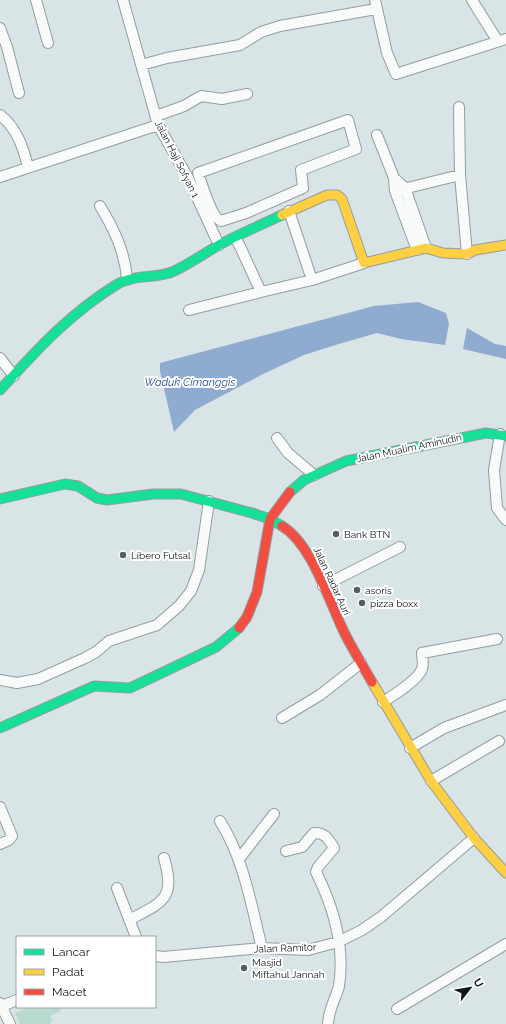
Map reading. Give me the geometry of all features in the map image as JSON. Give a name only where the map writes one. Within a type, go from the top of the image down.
[{"type":"street","points":[[36,0],[48,43]]},
{"type":"street","name":"Jalan Haji Sofyan 1","points":[[123,0],[157,120],[188,178],[219,245]]},
{"type":"street","points":[[141,65],[167,58],[240,45],[261,32],[280,26],[375,5],[387,53],[396,74],[501,39],[472,0]]},
{"type":"street","points":[[0,28],[7,46],[19,93]]},
{"type":"street","points":[[0,177],[157,120],[202,96],[222,99],[246,94]]},
{"type":"street","points":[[459,107],[460,175],[467,254]]},
{"type":"street","points":[[0,115],[13,127],[28,167]]},
{"type":"street","points":[[188,178],[198,173],[348,120],[356,149],[301,170],[303,188],[246,213],[221,221],[217,220],[213,213],[198,173]]},
{"type":"street","points":[[377,135],[394,178],[400,189],[422,249]]},
{"type":"street","points":[[400,189],[460,175]]},
{"type":"street","points":[[0,390],[58,328],[79,310],[127,279],[164,275],[184,267],[219,245],[236,238],[288,211],[327,195],[337,195],[342,199],[364,263]]},
{"type":"street","points":[[100,206],[121,248],[124,257],[127,279]]},
{"type":"street","points":[[288,211],[312,280]]},
{"type":"street","points":[[236,238],[261,292]]},
{"type":"street","points":[[189,310],[312,280],[364,263],[422,249],[443,253],[467,254],[475,250],[506,245]]},
{"type":"street","points":[[0,358],[14,376]]},
{"type":"street","name":"Jalan Mualim Aminudin","points":[[270,519],[294,488],[314,475],[346,461],[479,434],[503,435]]},
{"type":"street","points":[[503,435],[494,470],[497,508],[506,520]]},
{"type":"street","points":[[277,438],[288,453],[314,475]]},
{"type":"street","name":"Jalan Radar Auri","points":[[0,499],[65,484],[78,486],[97,498],[107,500],[153,494],[181,494],[270,519],[290,531],[303,544],[332,609],[410,748],[431,781],[474,838],[506,873]]},
{"type":"street","points":[[0,680],[17,683],[38,679],[85,658],[96,652],[109,641],[157,625],[179,606],[191,591],[199,570],[209,501]]},
{"type":"street","points":[[0,728],[94,686],[108,686],[121,690],[130,688],[226,640],[247,617],[257,592],[270,519]]},
{"type":"street","points":[[323,586],[400,548]]},
{"type":"street","points":[[383,702],[405,689],[421,671],[423,667],[422,653],[498,639]]},
{"type":"street","points":[[282,718],[320,695],[361,663]]},
{"type":"street","points":[[410,748],[458,722],[506,705]]},
{"type":"street","points":[[431,781],[499,741]]},
{"type":"street","points":[[0,807],[12,836],[9,840],[0,844]]},
{"type":"street","points":[[239,859],[274,814]]},
{"type":"street","points":[[220,821],[230,838],[239,859],[262,948]]},
{"type":"street","points":[[286,851],[302,847],[314,833],[319,832],[327,837],[334,848],[318,867],[316,872],[333,912],[338,942],[339,985],[328,1024]]},
{"type":"street","name":"Jalan Ramitor","points":[[156,956],[164,958],[262,948],[308,950],[338,942],[354,935],[375,921],[474,838]]},
{"type":"street","points":[[129,920],[157,904],[169,889],[169,877],[164,858]]},
{"type":"street","points":[[117,888],[136,936]]},
{"type":"street","points":[[397,1009],[506,944]]},
{"type":"street","points":[[10,1024],[1,1004],[16,1000]]},
{"type":"green space","points":[[27,1008],[61,1008],[60,1011],[50,1016],[52,1021],[50,1024],[20,1024],[15,1013]]},
{"type":"water","name":"Waduk Cimanggis","points":[[418,302],[446,313],[449,324],[445,345],[401,339],[377,333],[304,355],[263,374],[195,410],[174,432],[160,371],[160,363],[374,306]]},
{"type":"water","points":[[467,328],[495,344],[506,346],[506,359],[463,349]]},
{"type":"traffic: fast","points":[[0,390],[68,320],[116,285],[129,279],[172,272],[213,248],[282,215]]},
{"type":"traffic: fast","points":[[290,492],[304,480],[346,461],[486,433],[506,436]]},
{"type":"traffic: fast","points":[[0,499],[65,484],[78,486],[97,498],[107,500],[153,494],[181,494],[252,513],[270,519],[282,526]]},
{"type":"traffic: fast","points":[[0,728],[94,686],[130,688],[216,647],[239,628]]},
{"type":"traffic: slow","points":[[282,215],[327,195],[337,195],[342,199],[364,263],[426,248],[443,253],[467,254],[475,250],[506,245]]},
{"type":"traffic: slow","points":[[372,682],[431,781],[474,838],[506,873]]},
{"type":"traffic: jam","points":[[239,628],[247,617],[257,592],[270,519],[290,492]]},
{"type":"traffic: jam","points":[[282,526],[293,534],[311,560],[345,634],[372,682]]},
{"type":"place","name":"Bank BTN","points":[[336,534]]},
{"type":"place","name":"Libero Futsal","points":[[123,555]]},
{"type":"place","name":"asoris","points":[[357,590]]},
{"type":"place","name":"pizza boxx","points":[[362,603]]},
{"type":"place","name":"Masjid Miftahul Jannah","points":[[244,968]]}]
